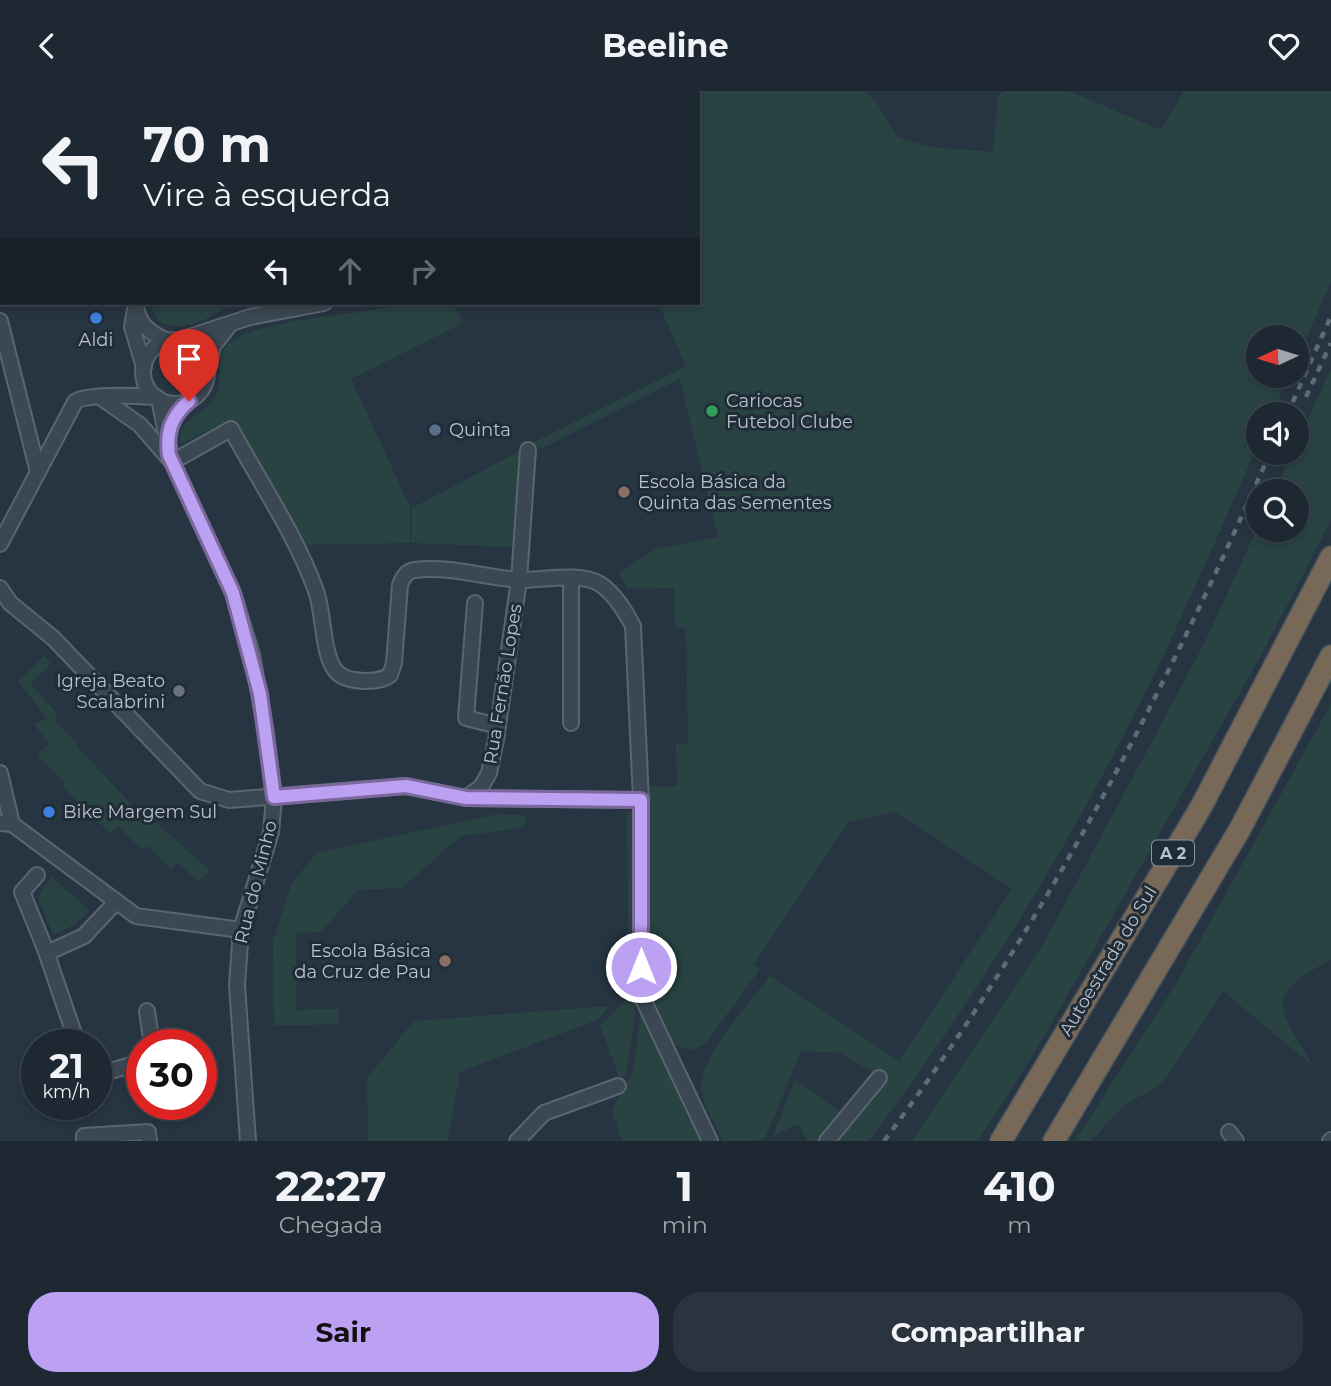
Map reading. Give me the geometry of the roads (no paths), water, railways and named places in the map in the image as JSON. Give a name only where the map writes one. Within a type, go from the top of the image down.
[{"type":"highway","name":"Autoestrada do Sul","points":[[1001,1141],[1201,807],[1331,557]]},
{"type":"highway","name":"A 2","points":[[1054,1141],[1240,829],[1331,656]]},
{"type":"street","points":[[136,305],[138,316],[152,333],[199,351],[207,373]]},
{"type":"street","points":[[136,305],[132,327],[146,385],[158,398]]},
{"type":"street","points":[[119,397],[144,368],[150,352],[173,340],[315,305]]},
{"type":"street","points":[[0,321],[38,472]]},
{"type":"street","points":[[167,432],[175,416],[202,390],[213,347],[219,336],[234,323]]},
{"type":"street","points":[[0,544],[75,402],[90,395],[158,398],[174,404],[189,401]]},
{"type":"street","points":[[100,397],[140,425],[172,462],[231,429],[316,590],[331,661],[338,673],[345,677],[379,680],[390,675],[394,663],[400,585],[403,577],[412,571],[446,570],[519,580],[571,578],[599,583],[620,604],[634,626],[641,800],[640,995],[710,1141]]},
{"type":"street","name":"Rua do Minho","points":[[158,398],[172,462],[220,558],[237,605],[260,694],[274,797],[271,832],[241,930],[237,985],[248,1141]]},
{"type":"street","name":"Rua Fernão Lopes","points":[[466,798],[481,787],[489,773],[498,726],[519,580],[528,450]]},
{"type":"street","points":[[571,578],[571,723]]},
{"type":"street","points":[[0,588],[10,603],[53,638],[200,791],[229,800],[406,786],[466,798],[641,800]]},
{"type":"street","points":[[475,603],[466,718],[498,726]]},
{"type":"street","points":[[0,773],[6,823],[135,916],[241,930]]},
{"type":"street","points":[[37,875],[22,892],[47,953],[73,1029]]},
{"type":"street","points":[[47,953],[84,936],[116,902]]},
{"type":"street","points":[[148,1011],[150,1029]]},
{"type":"street","points":[[827,1141],[879,1078]]},
{"type":"street","points":[[517,1141],[544,1113],[618,1086]]},
{"type":"street","points":[[84,1141],[84,1136],[148,1132],[149,1141]]},
{"type":"railway","points":[[1293,402],[1331,316]]},
{"type":"railway","points":[[1306,397],[1331,343]]},
{"type":"railway","points":[[884,1141],[942,1060],[1048,894],[1143,721],[1265,465]]},
{"type":"place","name":"Aldi","points":[[96,318]]},
{"type":"place","name":"Cariocas Futebol Clube","points":[[712,411]]},
{"type":"place","name":"Quinta","points":[[435,430]]},
{"type":"place","name":"Escola Básica da Quinta das Sementes","points":[[624,492]]},
{"type":"place","name":"Igreja Beato Scalabrini","points":[[179,691]]},
{"type":"place","name":"Bike Margem Sul","points":[[49,812]]},
{"type":"place","name":"Escola Básica da Cruz de Pau","points":[[445,961]]}]
